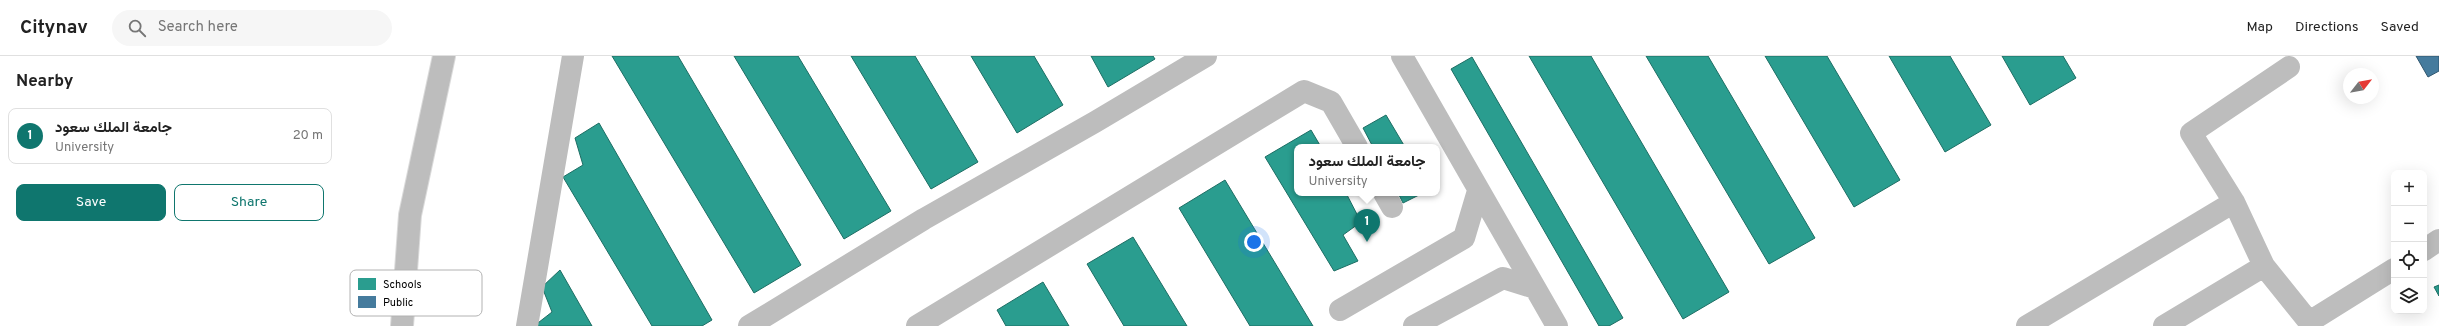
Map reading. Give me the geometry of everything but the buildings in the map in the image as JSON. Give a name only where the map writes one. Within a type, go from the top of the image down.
[{"type":"main road","points":[[406,270],[410,215],[444,56]]},
{"type":"main road","points":[[527,326],[573,56]]},
{"type":"main road","points":[[749,326],[924,219],[1095,122],[1206,56]]},
{"type":"main road","points":[[1402,56],[1478,191],[1557,326]]},
{"type":"main road","points":[[2289,67],[2191,133],[2234,202],[2264,266],[2309,322],[2391,271]]},
{"type":"main road","points":[[916,326],[1304,91],[1331,102],[1355,144]]},
{"type":"main road","points":[[1340,310],[1464,238],[1478,191]]},
{"type":"main road","points":[[2027,326],[2234,202]]},
{"type":"main road","points":[[2427,248],[2439,240]]},
{"type":"main road","points":[[2164,326],[2264,266]]},
{"type":"main road","points":[[1414,326],[1503,278],[1535,288]]},
{"type":"main road","points":[[402,326],[403,316]]},
{"type":"place","name":"جامعة الملك سعود","points":[[1367,242]]}]
